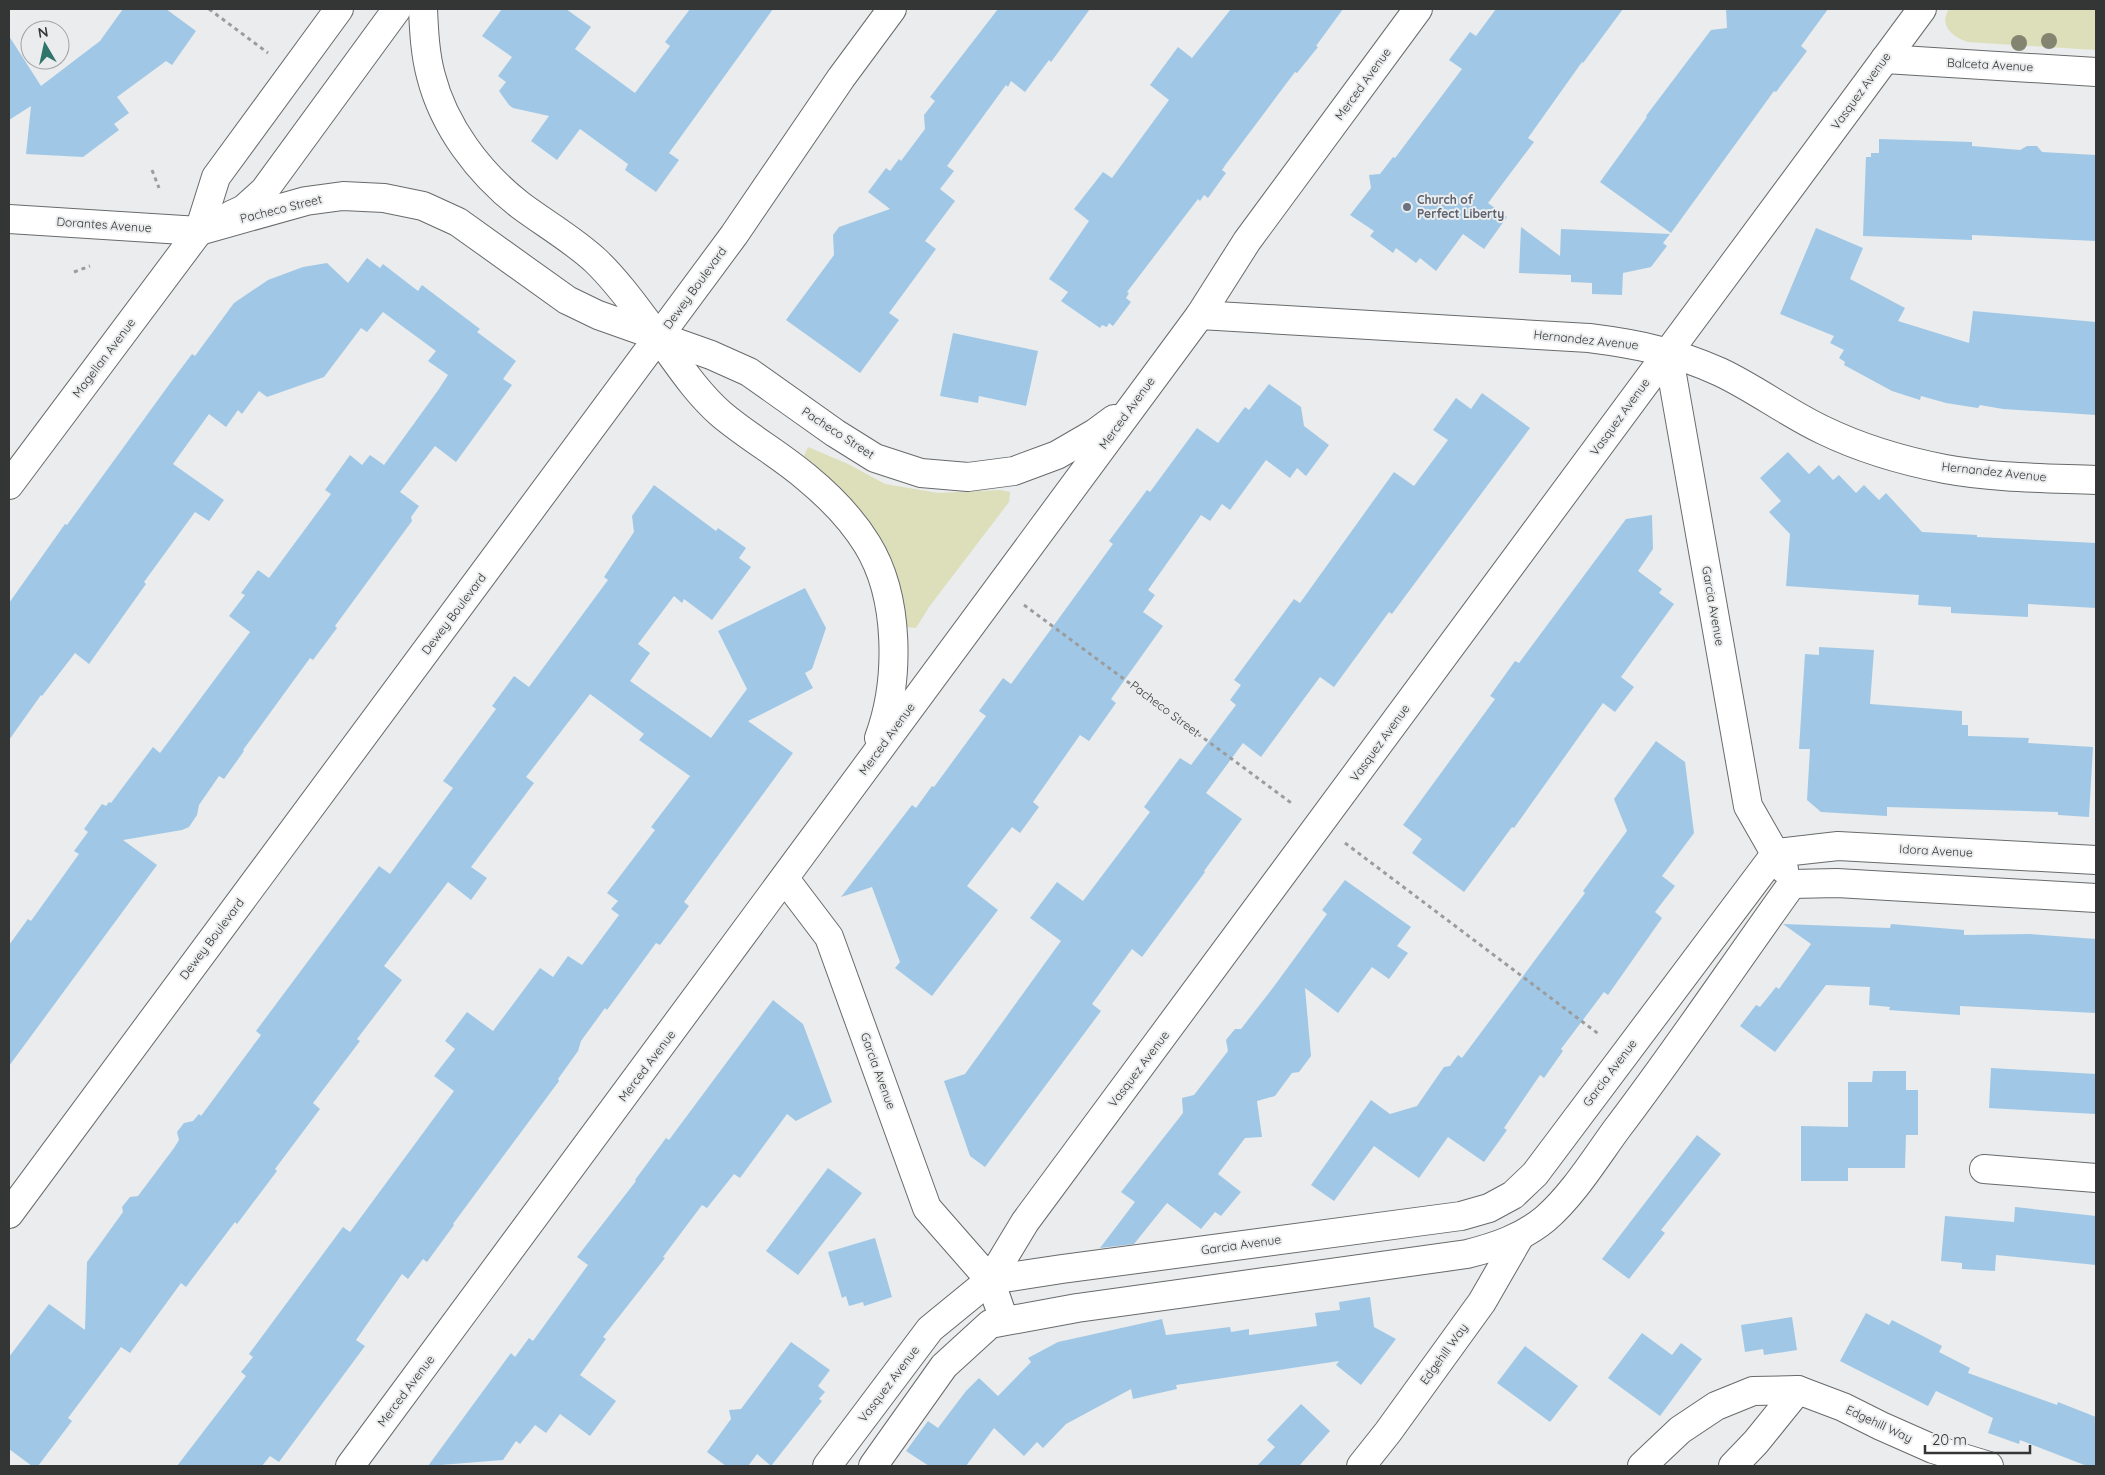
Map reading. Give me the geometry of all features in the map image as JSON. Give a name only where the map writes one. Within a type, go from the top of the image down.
[{"type":"street","name":"Magellan Avenue","points":[[9,485],[198,231],[216,177],[339,9]]},
{"type":"street","name":"Magellan Avenue","points":[[198,231],[244,209],[264,192],[397,9]]},
{"type":"street","points":[[422,9],[424,43],[431,77],[444,113],[464,147],[488,176],[519,204],[596,260],[619,286],[690,381],[720,413],[805,476],[839,507],[868,544],[885,584],[892,628],[894,671],[887,716],[872,759]]},
{"type":"street","name":"Dewey Boulevard","points":[[9,1214],[659,338],[734,235],[841,78],[892,9]]},
{"type":"street","name":"Merced Avenue","points":[[350,1466],[1200,315],[1247,241],[1418,9]]},
{"type":"street","name":"Vasquez Avenue","points":[[827,1466],[930,1329],[990,1280],[1025,1222],[1922,9]]},
{"type":"street","name":"Balceta Avenue","points":[[1885,59],[2096,72]]},
{"type":"street","name":"Pacheco Street","points":[[198,231],[306,201],[343,196],[384,198],[423,206],[458,222],[567,300],[598,315],[711,355],[749,372],[835,434],[875,458],[921,473],[968,477],[1014,471],[1057,455],[1095,433],[1134,404]]},
{"type":"street","name":"Dorantes Avenue","points":[[9,219],[198,231]]},
{"type":"street","name":"Hernandez Avenue","points":[[1200,315],[1589,338],[1631,343],[1668,352],[1720,372],[1822,430],[1883,453],[1946,469],[2013,476],[2096,480]]},
{"type":"street","name":"Garcia Avenue","points":[[1668,352],[1748,806],[1792,884]]},
{"type":"street","name":"Idora Avenue","points":[[1776,853],[1838,846],[2096,860]]},
{"type":"street","name":"Garcia Avenue","points":[[785,879],[830,937],[927,1208],[990,1280],[1072,1267],[1461,1216],[1489,1208],[1513,1195],[1534,1174],[1776,853]]},
{"type":"street","points":[[873,1466],[944,1366],[990,1324],[1076,1308],[1467,1254],[1495,1247],[1520,1236],[1545,1219],[1565,1197],[1658,1075],[1792,884],[1837,883],[2096,898]]},
{"type":"street","points":[[1984,1169],[2096,1178]]},
{"type":"street","name":"Edgehill Way","points":[[1361,1466],[1388,1432],[1482,1302],[1520,1236]]},
{"type":"street","points":[[990,1280],[1004,1320]]},
{"type":"street","points":[[1733,1466],[1756,1442],[1798,1390]]},
{"type":"street","name":"Edgehill Way","points":[[1642,1466],[1680,1430],[1716,1406],[1753,1391],[1798,1390],[1843,1407],[1881,1426],[1933,1448],[1989,1466]]},
{"type":"path","points":[[209,9],[263,50]]},
{"type":"path","points":[[152,170],[160,188]]},
{"type":"path","points":[[74,272],[90,266]]},
{"type":"path","name":"Pacheco Street","points":[[1040,617],[1290,802]]},
{"type":"path","points":[[1320,825],[1625,1054]]},
{"type":"green space","points":[[1949,9],[2096,9],[2096,50],[1968,42],[1958,38],[1946,26],[1946,15]]},
{"type":"green space","points":[[808,447],[848,464],[885,484],[938,493],[1000,490],[1010,492],[1009,502],[929,607],[916,628],[905,627],[846,499],[824,473],[804,456]]},
{"type":"building","points":[[123,9],[166,9],[196,31],[172,65],[166,61],[117,97],[129,113],[114,124],[119,130],[83,157],[26,154],[31,106],[9,120],[9,36],[20,53],[20,70],[31,70],[41,86],[62,70],[70,70],[70,64],[100,41]]},
{"type":"building","points":[[502,9],[566,9],[591,27],[575,49],[635,93],[670,46],[665,42],[690,9],[773,9],[669,153],[679,160],[656,192],[625,170],[628,164],[580,129],[557,160],[531,141],[549,116],[513,108],[509,105],[499,91],[506,82],[498,76],[512,57],[482,36]]},
{"type":"building","points":[[998,9],[1090,9],[1051,62],[1049,60],[1025,92],[1011,81],[1008,87],[1006,85],[947,166],[954,171],[940,189],[955,201],[925,241],[936,249],[889,313],[899,320],[860,373],[786,320],[834,255],[833,235],[839,227],[890,209],[868,192],[886,168],[890,171],[899,159],[901,161],[925,129],[924,115],[935,101],[930,97]]},
{"type":"building","points":[[1231,9],[1343,9],[1316,46],[1318,47],[1297,73],[1295,72],[1226,164],[1222,170],[1226,173],[1208,198],[1204,195],[1200,201],[1198,199],[1127,292],[1129,293],[1126,298],[1131,302],[1113,326],[1109,323],[1107,327],[1102,325],[1100,328],[1061,301],[1068,292],[1049,279],[1089,221],[1074,209],[1103,172],[1112,178],[1169,100],[1150,85],[1178,47],[1192,58]]},
{"type":"building","points":[[1496,9],[1623,9],[1582,62],[1528,138],[1534,142],[1488,203],[1507,217],[1484,249],[1463,234],[1436,271],[1420,258],[1416,263],[1396,248],[1393,253],[1370,236],[1374,231],[1350,215],[1371,188],[1369,175],[1380,174],[1393,157],[1395,158],[1462,69],[1449,60],[1470,32],[1476,36]]},
{"type":"building","points":[[1726,9],[1828,9],[1801,46],[1807,51],[1776,92],[1774,91],[1671,233],[1600,182],[1646,116],[1711,30],[1727,28]]},
{"type":"building","points":[[1879,139],[1972,142],[1972,146],[2020,150],[2027,146],[2037,146],[2042,152],[2096,155],[2096,241],[1972,235],[1972,240],[1863,236],[1866,157],[1871,157],[1871,153],[1879,153]]},
{"type":"building","points":[[1521,227],[1560,256],[1561,229],[1670,234],[1663,243],[1667,246],[1651,267],[1623,273],[1622,295],[1592,294],[1592,283],[1571,282],[1571,275],[1519,273]]},
{"type":"building","points":[[1816,228],[1863,248],[1850,279],[1905,308],[1898,321],[1969,343],[1973,311],[2096,322],[2096,415],[2003,409],[1980,405],[1978,408],[1946,403],[1921,396],[1920,400],[1892,391],[1844,365],[1845,362],[1839,358],[1844,350],[1830,343],[1834,336],[1780,314]]},
{"type":"building","points":[[367,258],[380,268],[383,264],[418,291],[422,285],[480,329],[477,332],[516,361],[503,379],[512,385],[456,462],[435,446],[400,492],[419,506],[411,517],[412,521],[335,626],[337,628],[313,660],[310,658],[224,779],[219,776],[199,805],[197,815],[189,827],[182,830],[123,840],[157,865],[9,1066],[9,945],[28,919],[31,921],[79,854],[74,851],[88,832],[84,829],[102,804],[106,806],[109,802],[111,803],[153,747],[160,753],[250,632],[229,616],[245,595],[241,593],[258,570],[269,578],[331,494],[325,490],[350,455],[362,465],[370,455],[384,465],[439,389],[448,375],[428,361],[436,351],[383,312],[367,332],[361,328],[324,377],[267,397],[259,391],[242,414],[238,410],[226,427],[209,414],[173,464],[224,500],[209,521],[195,512],[144,582],[146,584],[89,664],[75,653],[41,695],[9,740],[9,603],[65,524],[67,525],[192,354],[195,356],[234,303],[268,280],[303,267],[327,263],[348,283]]},
{"type":"building","points":[[953,333],[1038,351],[1026,406],[979,396],[978,403],[940,396]]},
{"type":"building","points":[[1269,384],[1301,407],[1304,426],[1329,445],[1306,476],[1297,468],[1290,478],[1266,460],[1230,510],[1222,504],[1210,521],[1201,515],[1148,590],[1155,595],[1143,612],[1163,626],[1111,699],[1116,703],[1089,741],[1080,735],[1033,802],[1039,807],[1020,833],[1012,827],[967,886],[998,910],[932,996],[895,968],[900,962],[872,887],[841,897],[912,805],[916,808],[932,786],[934,787],[986,716],[979,711],[1003,678],[1011,684],[1113,544],[1109,541],[1147,490],[1150,492],[1197,428],[1218,443],[1245,407],[1249,410]]},
{"type":"building","points":[[1482,393],[1530,428],[1392,614],[1389,612],[1334,687],[1320,677],[1261,757],[1243,743],[1206,793],[1242,819],[1142,957],[1132,949],[1092,1004],[1101,1011],[985,1167],[970,1156],[944,1081],[965,1074],[1061,941],[1030,918],[1057,882],[1083,901],[1150,812],[1144,807],[1180,758],[1191,765],[1236,705],[1230,700],[1241,685],[1234,680],[1294,599],[1300,603],[1394,472],[1414,486],[1448,440],[1433,430],[1456,398],[1471,409]]},
{"type":"building","points":[[1788,452],[1809,474],[1819,465],[1833,480],[1839,475],[1856,493],[1864,485],[1879,500],[1886,493],[1922,532],[1977,535],[1977,537],[2096,543],[2096,608],[2028,604],[2028,617],[1951,613],[1951,607],[1918,605],[1919,595],[1786,586],[1790,534],[1769,512],[1781,501],[1760,478]]},
{"type":"building","points":[[654,485],[716,531],[718,528],[746,548],[739,558],[751,567],[712,620],[684,599],[682,603],[674,596],[638,644],[650,653],[630,681],[711,738],[747,689],[718,631],[805,588],[826,628],[812,669],[805,673],[813,688],[748,721],[793,753],[684,902],[689,906],[660,945],[656,943],[607,1010],[605,1008],[581,1041],[578,1051],[558,1079],[559,1081],[427,1262],[423,1259],[408,1279],[402,1274],[356,1340],[365,1346],[279,1462],[270,1456],[262,1466],[177,1466],[246,1376],[241,1372],[253,1357],[249,1354],[343,1227],[350,1232],[454,1091],[434,1076],[455,1049],[445,1041],[467,1012],[493,1031],[540,968],[553,977],[568,956],[582,965],[619,915],[611,909],[618,901],[607,893],[655,830],[651,827],[690,776],[639,740],[644,734],[590,694],[526,777],[534,783],[471,867],[487,878],[471,900],[448,882],[384,966],[402,980],[357,1039],[360,1041],[313,1103],[320,1109],[275,1169],[277,1171],[237,1224],[235,1222],[186,1287],[181,1283],[130,1353],[121,1347],[68,1418],[72,1421],[38,1466],[32,1466],[9,1449],[9,1357],[49,1304],[85,1330],[87,1262],[123,1212],[122,1207],[130,1197],[138,1196],[174,1148],[179,1140],[177,1132],[184,1123],[193,1121],[199,1114],[201,1116],[261,1035],[256,1031],[379,866],[390,874],[453,788],[443,781],[496,709],[492,706],[514,676],[529,687],[608,580],[604,577],[634,532],[632,516]]},
{"type":"building","points":[[1652,515],[1653,549],[1638,571],[1662,589],[1659,593],[1674,604],[1621,677],[1634,687],[1615,712],[1603,703],[1514,828],[1512,827],[1464,892],[1412,853],[1422,839],[1403,825],[1495,699],[1490,696],[1515,661],[1519,663],[1626,519]]},
{"type":"building","points":[[1819,647],[1874,650],[1870,704],[1962,711],[1962,725],[1968,725],[1968,736],[2029,738],[2028,743],[2093,747],[2089,817],[2058,815],[2058,812],[1887,807],[1887,816],[1821,812],[1807,800],[1810,749],[1799,749],[1805,654],[1819,655]]},
{"type":"building","points":[[1656,741],[1685,762],[1694,833],[1662,876],[1675,886],[1655,912],[1662,918],[1608,995],[1604,992],[1561,1049],[1563,1051],[1544,1078],[1540,1075],[1504,1128],[1507,1130],[1484,1162],[1448,1137],[1419,1178],[1374,1146],[1334,1201],[1311,1185],[1371,1100],[1390,1114],[1417,1106],[1444,1067],[1450,1066],[1458,1055],[1462,1058],[1585,893],[1583,891],[1627,831],[1614,799]]},
{"type":"building","points":[[1345,880],[1411,927],[1397,946],[1408,953],[1389,979],[1372,967],[1338,1013],[1305,988],[1311,1056],[1299,1072],[1292,1073],[1275,1096],[1257,1101],[1262,1137],[1245,1138],[1218,1174],[1241,1192],[1221,1216],[1215,1212],[1201,1229],[1167,1203],[1134,1244],[1100,1248],[1135,1202],[1121,1192],[1183,1113],[1182,1098],[1194,1095],[1228,1051],[1226,1040],[1235,1029],[1241,1029],[1275,985],[1327,914],[1322,910]]},
{"type":"building","points":[[1783,924],[1890,928],[1891,924],[1964,930],[1964,935],[2030,934],[2096,939],[2096,1013],[1960,1006],[1960,1015],[1889,1010],[1890,1007],[1869,1005],[1870,987],[1826,985],[1775,1052],[1740,1026],[1756,1005],[1760,1007],[1776,987],[1779,989],[1811,944]]},
{"type":"building","points":[[773,1000],[803,1024],[832,1102],[796,1121],[787,1114],[740,1178],[734,1174],[707,1208],[702,1205],[663,1257],[665,1258],[603,1337],[606,1339],[580,1375],[616,1401],[590,1436],[560,1414],[546,1433],[535,1425],[520,1444],[516,1441],[503,1460],[428,1466],[511,1353],[515,1357],[529,1338],[533,1341],[588,1265],[577,1257],[636,1181],[666,1138],[669,1140]]},
{"type":"building","points":[[1991,1068],[2096,1074],[2096,1114],[1989,1108]]},
{"type":"building","points":[[1873,1071],[1906,1071],[1906,1090],[1918,1090],[1918,1135],[1906,1135],[1905,1168],[1848,1168],[1848,1181],[1801,1181],[1801,1126],[1848,1127],[1848,1082],[1872,1082]]},
{"type":"building","points":[[1697,1135],[1721,1154],[1661,1230],[1665,1233],[1629,1279],[1602,1259]]},
{"type":"building","points":[[828,1168],[862,1193],[798,1275],[766,1251]]},
{"type":"building","points":[[2015,1207],[2096,1216],[2096,1265],[1996,1255],[1995,1271],[1962,1269],[1962,1263],[1941,1261],[1945,1216],[2014,1222]]},
{"type":"building","points":[[875,1238],[892,1297],[864,1306],[863,1302],[849,1306],[846,1296],[842,1298],[828,1252]]},
{"type":"building","points":[[1370,1297],[1374,1327],[1396,1339],[1361,1385],[1336,1365],[1339,1361],[1176,1385],[1177,1389],[1133,1399],[1131,1389],[1066,1424],[1043,1448],[1037,1442],[1024,1456],[994,1428],[966,1466],[929,1466],[906,1451],[928,1421],[938,1428],[966,1391],[979,1378],[998,1396],[1031,1362],[1028,1358],[1058,1342],[1162,1319],[1166,1335],[1230,1327],[1231,1332],[1249,1329],[1249,1335],[1317,1326],[1315,1313],[1340,1310],[1339,1302]]},
{"type":"building","points":[[1866,1313],[1889,1325],[1892,1320],[1942,1346],[1939,1352],[1970,1368],[1968,1373],[2057,1405],[2058,1402],[2096,1417],[2096,1466],[2087,1466],[2020,1440],[2019,1444],[1988,1433],[1993,1418],[1936,1391],[1928,1406],[1840,1361]]},
{"type":"building","points":[[1792,1317],[1797,1350],[1764,1355],[1763,1349],[1745,1352],[1741,1325]]},
{"type":"building","points":[[1642,1333],[1672,1355],[1681,1343],[1702,1359],[1660,1416],[1608,1378]]},
{"type":"building","points":[[791,1342],[830,1370],[818,1386],[825,1392],[819,1399],[822,1401],[771,1466],[757,1454],[748,1466],[726,1466],[707,1452],[731,1419],[729,1410],[741,1409]]},
{"type":"building","points":[[1525,1346],[1578,1386],[1550,1422],[1497,1383]]},
{"type":"building","points":[[1301,1404],[1330,1431],[1299,1466],[1257,1466],[1275,1447],[1267,1440]]},
{"type":"place","name":"Church of Perfect Liberty","points":[[1407,207]]}]
